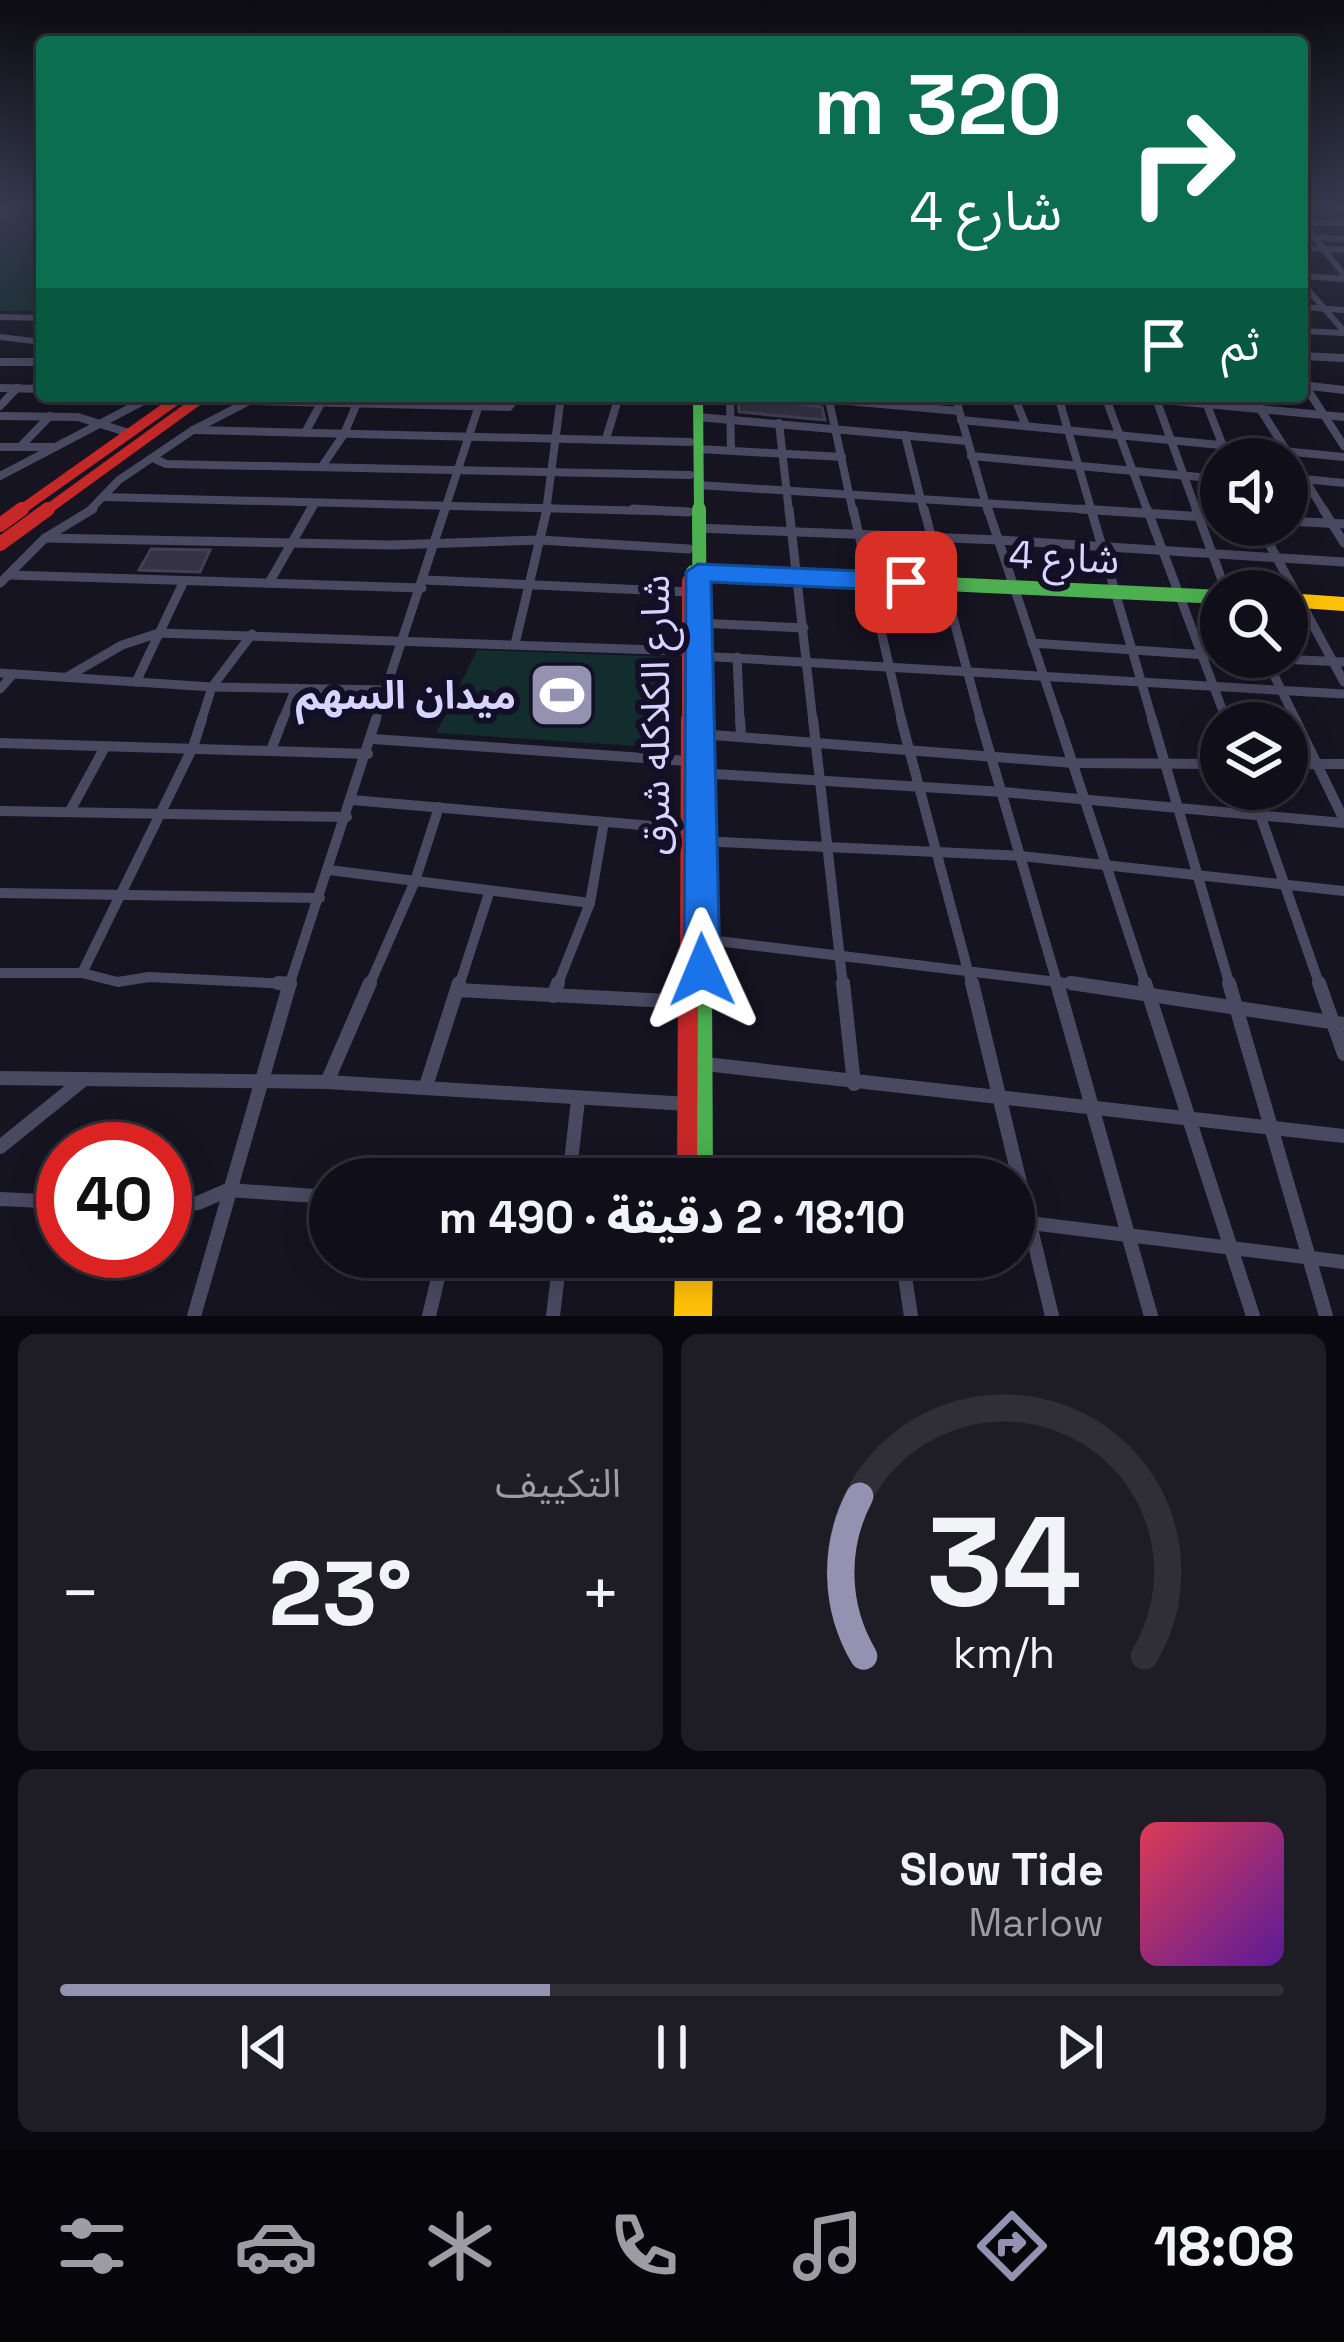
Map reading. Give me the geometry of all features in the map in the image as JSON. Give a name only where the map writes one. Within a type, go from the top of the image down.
[{"type":"main road","points":[[0,525],[173,402]]},
{"type":"main road","points":[[0,544],[195,402]]},
{"type":"main road","name":"شارع الكلاكله شرق","points":[[694,402],[698,528],[688,592],[698,734],[703,1158]]},
{"type":"main road","name":"شارع الكلاكله شرق","points":[[694,445],[695,402]]},
{"type":"main road","name":"شارع الكلاكله شرق","points":[[687,1158],[687,761],[698,623],[689,549],[694,480]]},
{"type":"main road","name":"شارع 4","points":[[693,572],[1200,595]]},
{"type":"main road","points":[[1308,602],[1344,604]]},
{"type":"main road","points":[[684,1316],[685,1278]]},
{"type":"main road","points":[[702,1316],[703,1278]]},
{"type":"street","points":[[1308,279],[1344,277]]},
{"type":"street","points":[[1308,287],[1344,332]]},
{"type":"street","points":[[1308,308],[1344,310]]},
{"type":"street","points":[[0,317],[36,318]]},
{"type":"street","points":[[11,338],[32,318]]},
{"type":"street","points":[[1308,331],[1344,332]]},
{"type":"street","points":[[0,337],[36,342]]},
{"type":"street","points":[[1,363],[26,341]]},
{"type":"street","points":[[31,362],[36,357]]},
{"type":"street","points":[[1308,357],[1342,361]]},
{"type":"street","points":[[1,363],[36,362]]},
{"type":"street","points":[[1308,385],[1344,389]]},
{"type":"street","points":[[0,388],[36,388]]},
{"type":"street","points":[[0,406],[17,388]]},
{"type":"street","points":[[1308,391],[1344,446]]},
{"type":"street","points":[[137,402],[141,404]]},
{"type":"street","points":[[0,476],[144,402]]},
{"type":"street","points":[[0,583],[45,538],[92,510],[152,458],[249,402]]},
{"type":"street","points":[[304,402],[334,402]]},
{"type":"street","points":[[323,465],[358,402]]},
{"type":"street","points":[[194,1316],[290,984],[481,402]]},
{"type":"street","points":[[515,644],[548,503],[560,402]]},
{"type":"street","points":[[606,439],[617,402]]},
{"type":"street","points":[[730,402],[730,450]]},
{"type":"street","points":[[829,402],[887,668],[1017,1158]]},
{"type":"street","points":[[857,402],[1200,444]]},
{"type":"street","points":[[956,402],[1010,587],[1074,763],[1253,1316]]},
{"type":"street","points":[[1016,402],[1026,426]]},
{"type":"street","points":[[1060,402],[1326,1316]]},
{"type":"street","points":[[1107,402],[1200,648]]},
{"type":"street","points":[[1157,402],[1200,515]]},
{"type":"street","points":[[1185,402],[1344,417]]},
{"type":"street","points":[[1255,402],[1278,438]]},
{"type":"street","points":[[304,433],[321,403]]},
{"type":"street","points":[[1207,405],[1219,438]]},
{"type":"street","points":[[0,416],[50,416],[104,424],[128,433]]},
{"type":"street","points":[[20,447],[50,416]]},
{"type":"street","points":[[698,417],[967,441]]},
{"type":"street","points":[[778,423],[854,1084]]},
{"type":"street","points":[[194,430],[606,439],[842,458]]},
{"type":"street","points":[[905,435],[964,671],[1004,792],[1151,1316]]},
{"type":"street","points":[[0,447],[56,447]]},
{"type":"street","points":[[1308,454],[1344,457]]},
{"type":"street","points":[[971,456],[1200,477]]},
{"type":"street","points":[[152,458],[166,464],[552,469],[1200,518]]},
{"type":"street","points":[[1308,482],[1344,483]]},
{"type":"street","points":[[1308,484],[1344,542]]},
{"type":"street","points":[[104,497],[548,503],[689,512]]},
{"type":"street","points":[[269,583],[315,502]]},
{"type":"street","points":[[1308,522],[1344,524]]},
{"type":"street","points":[[698,528],[999,540],[1344,562]]},
{"type":"street","points":[[45,538],[392,545],[540,540],[689,549]]},
{"type":"street","points":[[1210,546],[1217,570]]},
{"type":"street","points":[[1270,546],[1281,570]]},
{"type":"street","points":[[10,575],[183,583],[532,582],[688,592]]},
{"type":"street","points":[[136,682],[183,583]]},
{"type":"street","points":[[1308,620],[1338,662],[1344,682]]},
{"type":"street","points":[[698,623],[803,628]]},
{"type":"street","points":[[67,677],[122,645],[160,633],[252,634],[693,653],[1344,694]]},
{"type":"street","points":[[82,973],[193,747],[212,687],[252,634]]},
{"type":"street","points":[[1032,643],[1200,654]]},
{"type":"street","points":[[737,657],[741,735]]},
{"type":"street","points":[[1308,660],[1338,662]]},
{"type":"street","points":[[0,673],[212,687],[389,690]]},
{"type":"street","points":[[0,689],[13,674]]},
{"type":"street","points":[[1211,678],[1220,702]]},
{"type":"street","points":[[698,773],[1004,792],[1344,821],[1275,678]]},
{"type":"street","points":[[271,750],[296,688]]},
{"type":"street","points":[[698,734],[1074,763],[1200,765]]},
{"type":"street","points":[[373,739],[687,761]]},
{"type":"street","points":[[0,743],[368,754]]},
{"type":"street","points":[[70,811],[105,746]]},
{"type":"street","points":[[1308,764],[1344,764]]},
{"type":"street","points":[[352,800],[688,829]]},
{"type":"street","points":[[327,1082],[415,881],[439,806]]},
{"type":"street","points":[[1257,810],[1339,1024],[1344,1054]]},
{"type":"street","points":[[0,812],[347,817]]},
{"type":"street","points":[[554,996],[590,903],[604,822]]},
{"type":"street","points":[[700,842],[939,850],[1105,862],[1344,890]]},
{"type":"street","points":[[329,870],[590,903]]},
{"type":"street","points":[[0,892],[320,898]]},
{"type":"street","points":[[426,1086],[489,892]]},
{"type":"street","points":[[701,939],[968,968],[1339,1024]]},
{"type":"street","points":[[0,973],[82,973],[118,982],[170,977],[290,984]]},
{"type":"street","points":[[457,990],[688,1002]]},
{"type":"street","points":[[703,1064],[1344,1136]]},
{"type":"street","points":[[0,1078],[327,1082],[688,1104]]},
{"type":"street","points":[[0,1148],[82,1080]]},
{"type":"street","points":[[571,1158],[578,1100]]},
{"type":"street","points":[[192,1204],[228,1190],[309,1196]]},
{"type":"street","points":[[0,1199],[36,1201]]},
{"type":"street","points":[[1035,1223],[1344,1262]]},
{"type":"street","points":[[1035,1233],[1052,1316]]},
{"type":"street","points":[[429,1316],[437,1278]]},
{"type":"street","points":[[553,1316],[558,1278]]},
{"type":"street","points":[[905,1278],[911,1316]]},
{"type":"green space","points":[[0,270],[36,270],[36,311],[0,311]]},
{"type":"green space","name":"ميدان السهم","points":[[477,650],[673,657],[667,748],[436,733]]},
{"type":"building","points":[[738,402],[784,402],[822,407],[825,420],[739,412]]},
{"type":"building","points":[[151,549],[210,550],[200,572],[139,570]]},
{"type":"traffic: fast","points":[[698,402],[703,1158]]},
{"type":"traffic: fast","points":[[693,572],[1200,596]]},
{"type":"traffic: slow","points":[[1308,601],[1344,604]]},
{"type":"traffic: slow","points":[[684,1316],[685,1278]]},
{"type":"traffic: slow","points":[[702,1316],[703,1278]]},
{"type":"traffic: jam","points":[[0,525],[174,402]]},
{"type":"traffic: jam","points":[[0,544],[196,402]]},
{"type":"traffic: jam","points":[[687,1158],[689,581]]},
{"type":"place","name":"ميدان السهم","points":[[562,695]]},
{"type":"route","points":[[702,970],[698,572],[906,582]]}]
